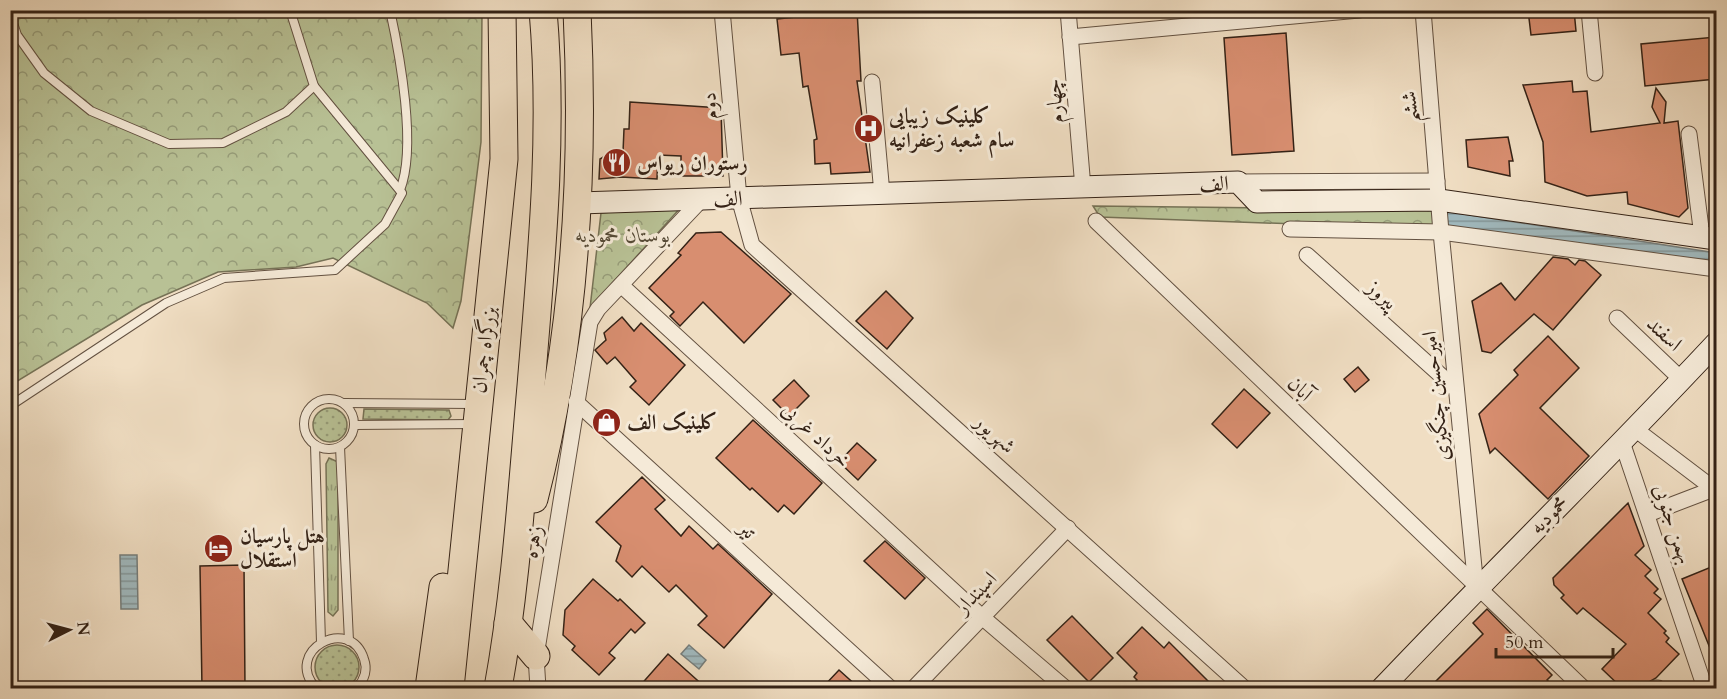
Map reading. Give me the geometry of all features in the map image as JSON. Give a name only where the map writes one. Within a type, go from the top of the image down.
[{"type":"highway","name":"بزرگراه چمران","points":[[450,688],[504,159],[502,10]]},
{"type":"highway","points":[[498,688],[515,572],[542,230],[547,127],[543,10]]},
{"type":"highway","points":[[515,572],[551,433],[564,353],[579,203],[580,77],[577,10]]},
{"type":"highway","points":[[429,688],[447,553],[472,470]]},
{"type":"highway","points":[[507,635],[536,656]]},
{"type":"highway","points":[[503,688],[507,635]]},
{"type":"main road","name":"الف","points":[[579,203],[1238,182],[1257,202],[1438,190],[1709,238]]},
{"type":"main road","name":"محمودیه","points":[[1382,688],[1476,588],[1628,436],[1716,343]]},
{"type":"street","name":"دوم","points":[[722,10],[739,198]]},
{"type":"street","name":"چهارم","points":[[1068,10],[1083,188]]},
{"type":"street","points":[[1070,37],[1359,10]]},
{"type":"street","name":"ششم","points":[[1423,10],[1438,190]]},
{"type":"street","points":[[1589,10],[1594,73]]},
{"type":"street","points":[[872,82],[882,194]]},
{"type":"street","points":[[1689,134],[1709,238]]},
{"type":"street","name":"امیرحسین چنگیزی","points":[[1438,190],[1476,588]]},
{"type":"street","name":"شهریور","points":[[739,198],[752,245],[1244,688]]},
{"type":"street","name":"الف","points":[[576,402],[590,322],[621,285],[701,200]]},
{"type":"street","name":"آبان","points":[[1096,221],[1476,588],[1583,688]]},
{"type":"street","points":[[1290,230],[1441,232],[1716,268]]},
{"type":"street","name":"پیروز","points":[[1307,255],[1456,389]]},
{"type":"street","name":"خرداد غربی","points":[[621,285],[982,617],[1065,688]]},
{"type":"street","name":"اسفند","points":[[1617,318],[1682,380]]},
{"type":"street","name":"زهره","points":[[538,688],[536,656],[576,402]]},
{"type":"street","name":"تیر","points":[[576,402],[890,688]]},
{"type":"street","points":[[1628,436],[1715,489]]},
{"type":"street","name":"بهمن جنوبی","points":[[1628,436],[1648,514],[1705,688]]},
{"type":"street","points":[[1648,514],[1715,489]]},
{"type":"street","name":"اسپندار","points":[[914,688],[1068,528]]},
{"type":"lane","points":[[10,406],[166,303],[224,278],[335,270],[385,225],[402,193],[314,86],[290,10]]},
{"type":"lane","points":[[390,10],[403,72],[407,174],[400,190]]},
{"type":"lane","points":[[10,14],[17,35],[44,73],[92,111],[169,144],[223,143],[286,112],[314,86]]},
{"type":"lane","points":[[344,403],[350,409],[355,425],[350,438],[340,447],[322,449],[315,445],[305,431],[307,414],[312,406],[327,399],[344,403],[477,414]]},
{"type":"lane","points":[[355,425],[477,414]]},
{"type":"lane","points":[[315,445],[321,642]]},
{"type":"lane","points":[[340,447],[349,641]]},
{"type":"lane","points":[[316,688],[309,678],[308,658],[321,642],[340,638],[357,646],[365,662],[363,680],[357,688]]},
{"type":"green space","points":[[11,11],[482,11],[481,142],[461,301],[453,328],[427,303],[333,258],[296,267],[218,272],[142,305],[11,385]]},
{"type":"green space","name":"بوستان محمودیه","points":[[683,205],[590,308],[601,213]]},
{"type":"green space","points":[[1093,206],[1432,210],[1434,229],[1100,217]]},
{"type":"green space","points":[[330,408],[342,413],[347,425],[342,437],[330,442],[318,437],[313,425],[318,413]]},
{"type":"green space","points":[[364,409],[449,410],[451,416],[448,420],[363,419]]},
{"type":"green space","points":[[329,458],[338,462],[338,610],[333,616],[328,612],[326,464]]},
{"type":"green space","points":[[337,645],[352,652],[359,667],[352,682],[337,689],[322,682],[315,667],[322,652]]},
{"type":"water","points":[[1444,211],[1716,253],[1716,263],[1446,228]]},
{"type":"water","points":[[120,555],[137,555],[138,609],[121,609]]},
{"type":"water","points":[[689,645],[706,660],[699,669],[681,654]]},
{"type":"building","points":[[824,10],[857,10],[861,81],[857,81],[870,172],[831,174],[830,163],[815,164],[814,140],[817,139],[808,86],[803,87],[799,53],[781,55],[777,19],[824,14]]},
{"type":"building","points":[[1528,10],[1574,10],[1576,31],[1531,35]]},
{"type":"building","points":[[1286,33],[1294,151],[1232,155],[1224,38]]},
{"type":"building","points":[[1716,37],[1716,79],[1645,86],[1641,44]]},
{"type":"building","points":[[1572,81],[1573,92],[1587,91],[1591,132],[1660,123],[1652,107],[1656,88],[1666,102],[1664,123],[1678,121],[1688,208],[1679,217],[1628,204],[1627,192],[1587,196],[1545,182],[1543,142],[1523,85]]},
{"type":"building","points":[[630,102],[721,108],[723,176],[681,176],[681,156],[658,155],[657,179],[621,177],[599,179],[600,159],[612,152],[623,152],[624,129],[629,129]]},
{"type":"building","points":[[1508,137],[1513,161],[1509,161],[1510,176],[1468,167],[1466,140]]},
{"type":"building","points":[[721,232],[791,294],[744,343],[703,302],[680,326],[670,316],[674,312],[649,288],[681,255],[678,253],[696,233]]},
{"type":"building","points":[[1553,257],[1568,259],[1575,265],[1579,260],[1585,261],[1601,275],[1553,330],[1534,314],[1491,353],[1482,351],[1472,301],[1501,283],[1515,300]]},
{"type":"building","points":[[886,291],[913,318],[887,349],[856,321]]},
{"type":"building","points":[[622,317],[634,331],[641,323],[685,365],[649,405],[630,387],[636,381],[615,357],[607,364],[595,350],[606,340],[604,333]]},
{"type":"building","points":[[1548,336],[1579,368],[1540,408],[1589,456],[1548,499],[1495,448],[1490,453],[1479,414],[1518,375],[1514,370]]},
{"type":"building","points":[[1358,367],[1369,380],[1355,392],[1344,379]]},
{"type":"building","points":[[794,380],[809,396],[789,416],[773,400]]},
{"type":"building","points":[[1244,389],[1270,413],[1237,448],[1212,424]]},
{"type":"building","points":[[753,420],[822,483],[794,514],[784,505],[778,512],[752,488],[750,490],[716,458]]},
{"type":"building","points":[[857,443],[876,460],[858,480],[839,462]]},
{"type":"building","points":[[642,477],[665,500],[655,509],[681,536],[689,526],[713,549],[718,544],[772,594],[724,648],[698,625],[707,616],[676,585],[669,592],[642,566],[632,577],[616,561],[621,546],[596,522]]},
{"type":"building","points":[[1628,503],[1644,546],[1635,555],[1651,570],[1645,576],[1658,589],[1654,593],[1661,599],[1648,613],[1666,631],[1664,633],[1669,638],[1666,642],[1679,654],[1656,678],[1647,683],[1645,688],[1622,688],[1602,669],[1626,644],[1583,608],[1577,614],[1561,598],[1564,595],[1554,585],[1553,578]]},
{"type":"building","points":[[885,541],[925,578],[905,599],[864,561]]},
{"type":"building","points":[[244,565],[245,688],[202,688],[200,566]]},
{"type":"building","points":[[1716,565],[1716,663],[1682,579]]},
{"type":"building","points":[[593,579],[618,601],[620,599],[645,623],[635,633],[631,629],[609,653],[615,658],[599,675],[572,650],[575,646],[563,635],[565,610]]},
{"type":"building","points":[[1487,609],[1552,675],[1547,680],[1556,688],[1429,688],[1483,634],[1473,623]]},
{"type":"building","points":[[1072,616],[1113,658],[1089,682],[1047,640]]},
{"type":"building","points":[[1142,627],[1164,648],[1169,642],[1215,688],[1128,688],[1137,680],[1134,677],[1137,673],[1117,653]]},
{"type":"building","points":[[668,654],[706,688],[638,688]]},
{"type":"building","points":[[839,670],[859,688],[822,688]]},
{"type":"place","name":"کلینیک زیبایی سام شعبه زعفرانیه","points":[[868,128]]},
{"type":"place","name":"رستوران ریواس","points":[[616,163]]},
{"type":"place","name":"کلینیک الف","points":[[606,422]]},
{"type":"place","name":"هتل پارسیان استقلال","points":[[219,548]]}]
